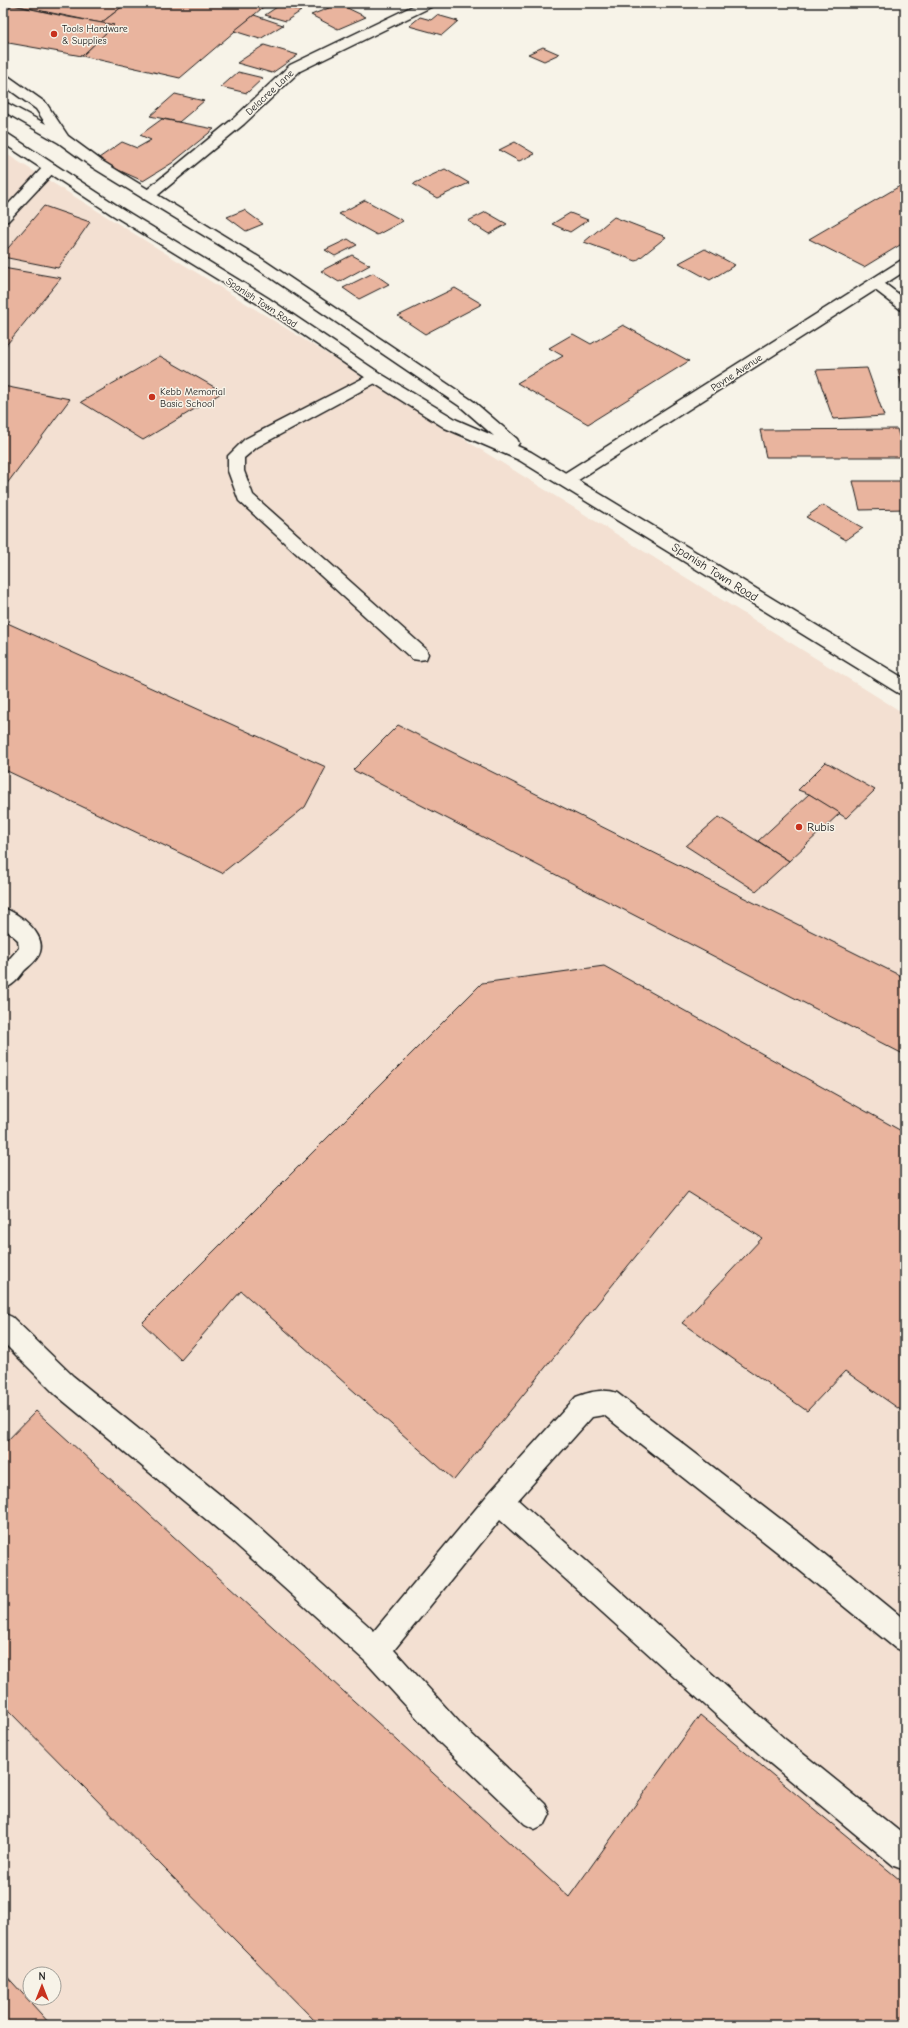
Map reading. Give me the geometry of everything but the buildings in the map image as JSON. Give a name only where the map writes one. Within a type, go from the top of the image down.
[{"type":"main road","name":"Delacree Lane","points":[[148,196],[239,121],[295,68],[428,3]]},
{"type":"main road","name":"Spanish Town Road","points":[[3,79],[41,106],[64,140]]},
{"type":"main road","name":"Spanish Town Road","points":[[3,104],[64,140],[97,164],[257,262],[467,404],[525,456]]},
{"type":"main road","name":"Spanish Town Road","points":[[3,137],[116,211],[263,301],[375,377],[451,424],[525,456],[905,688]]},
{"type":"main road","points":[[3,218],[50,168]]},
{"type":"main road","name":"Payne Avenue","points":[[566,480],[905,264]]},
{"type":"main road","points":[[874,283],[905,306]]},
{"type":"main road","points":[[375,377],[251,443],[236,456],[236,471],[245,497],[419,654]]},
{"type":"main road","points":[[3,916],[25,933],[30,941],[30,951],[3,980]]},
{"type":"main road","points":[[3,1325],[64,1385],[240,1530],[376,1651],[450,1733],[534,1814]]},
{"type":"main road","points":[[376,1651],[499,1501],[585,1406],[608,1402],[786,1541],[905,1638]]},
{"type":"main road","points":[[499,1501],[776,1750],[905,1855]]},
{"type":"shaded area","points":[[3,152],[905,714],[905,2025],[3,2025]]},
{"type":"place","name":"Tools Hardware & Supplies","points":[[54,34]]},
{"type":"place","name":"Kebb Memorial Basic School","points":[[152,397]]},
{"type":"place","name":"Rubis","points":[[799,827]]}]
